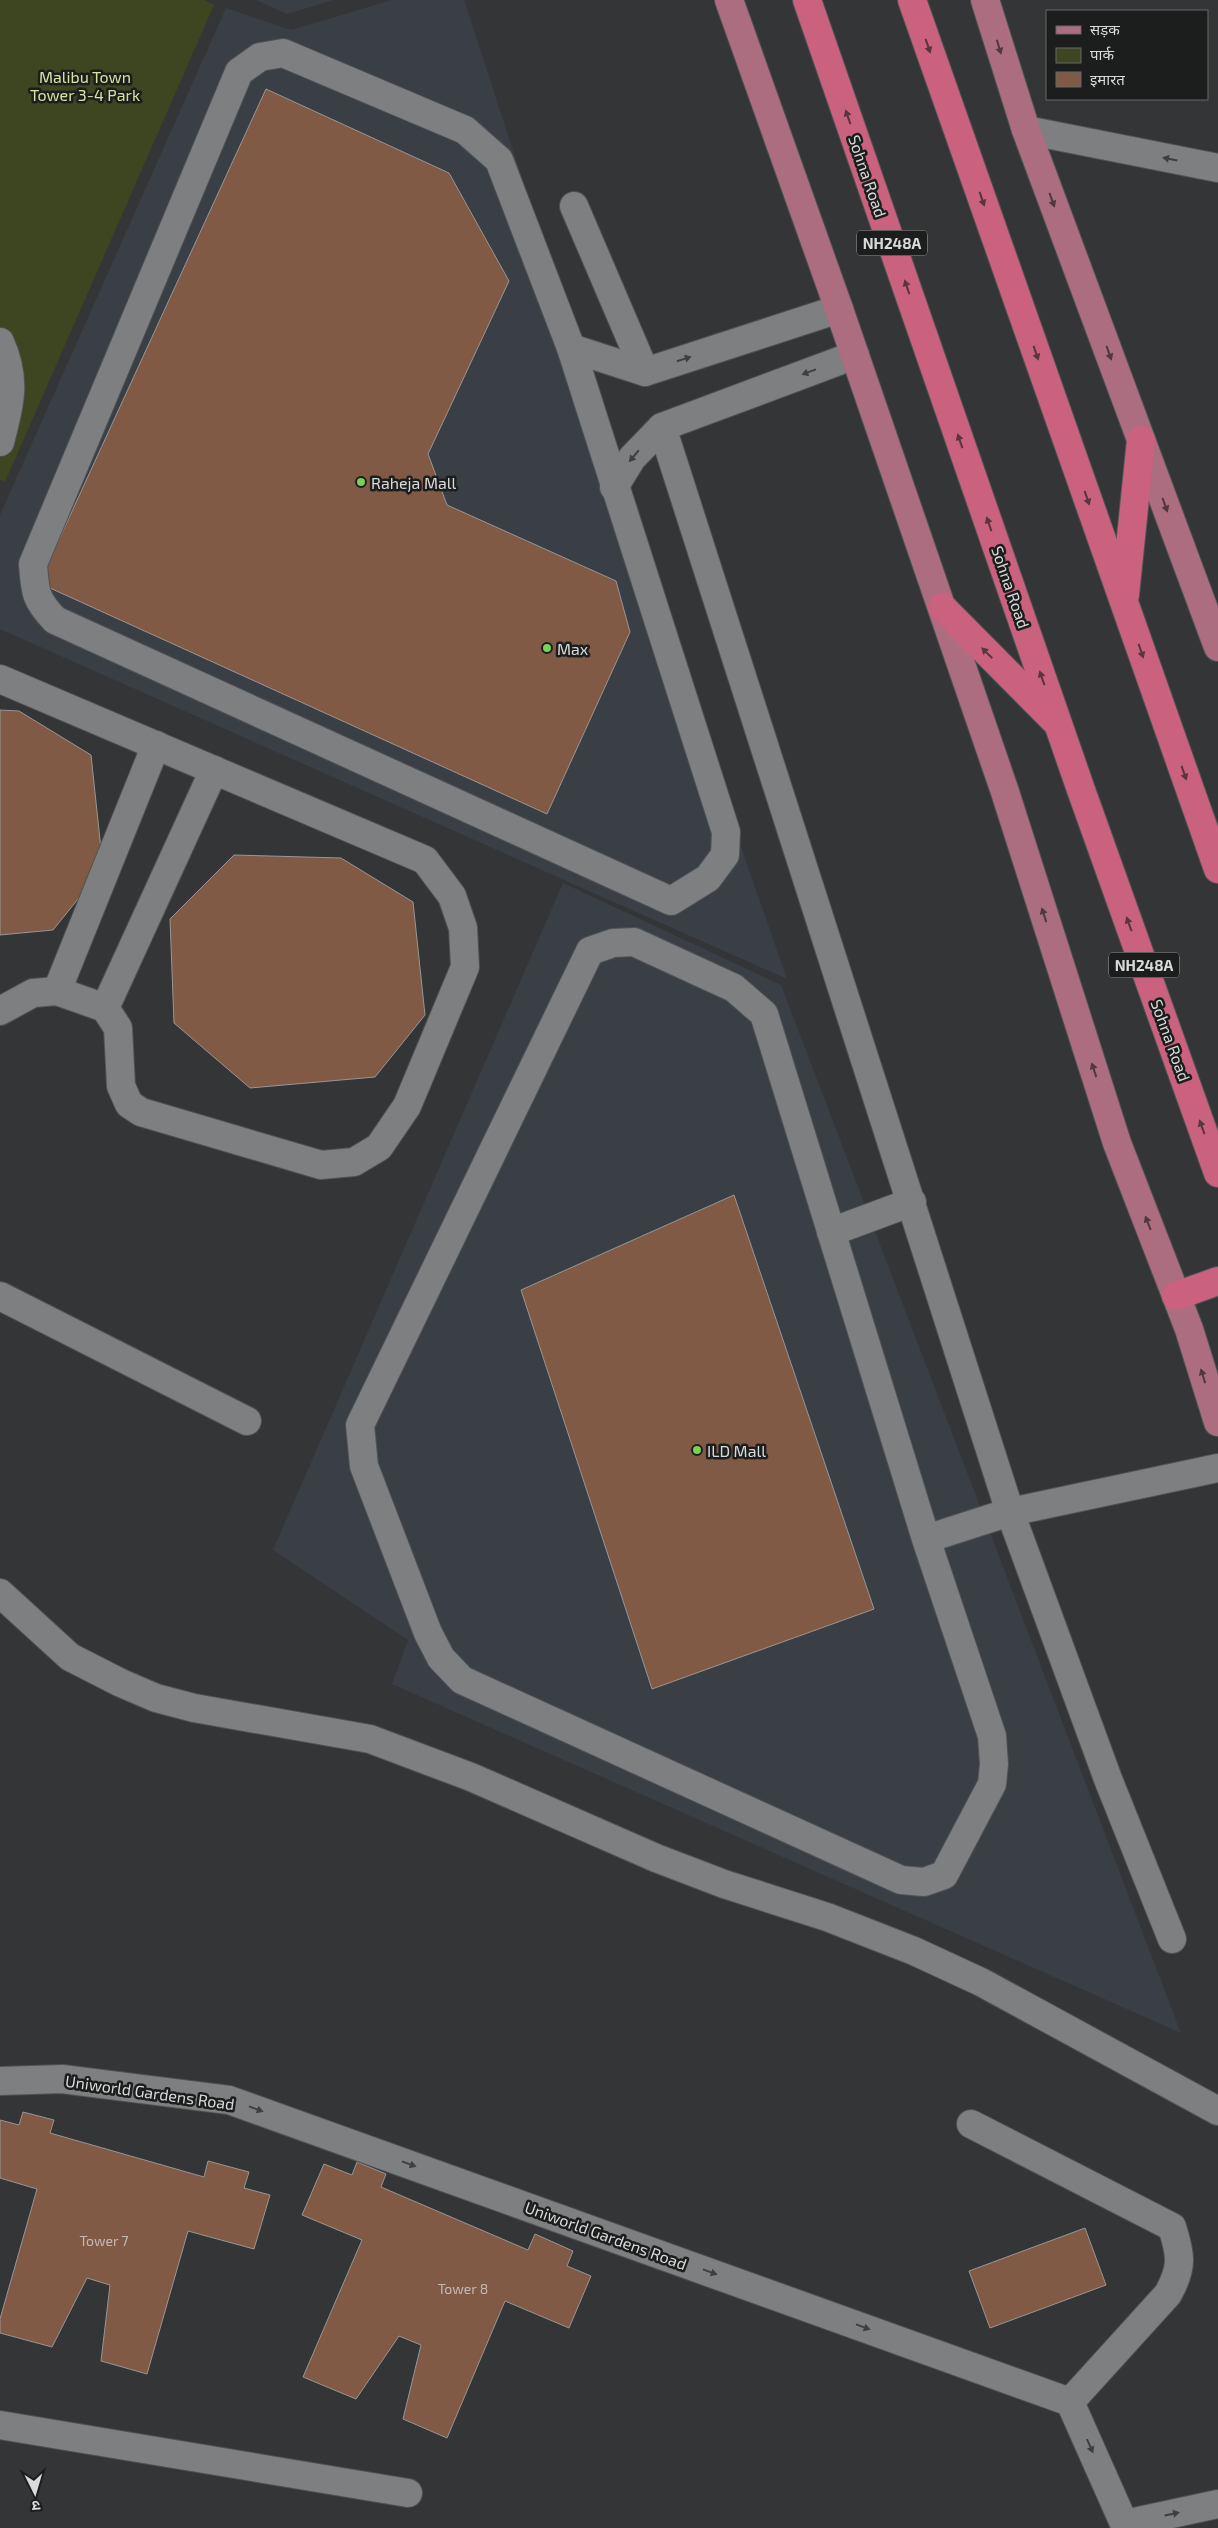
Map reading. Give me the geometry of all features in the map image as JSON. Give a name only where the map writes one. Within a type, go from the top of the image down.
[{"type":"highway","name":"Sohna Road","points":[[807,0],[1058,725],[1218,1173]]},
{"type":"highway","points":[[912,0],[1218,869]]},
{"type":"highway","points":[[1124,602],[1141,440]]},
{"type":"highway","points":[[942,607],[1058,725]]},
{"type":"highway","points":[[1176,1296],[1218,1281]]},
{"type":"main road","points":[[729,0],[839,309],[1005,792],[1117,1143],[1189,1329],[1218,1422]]},
{"type":"main road","points":[[985,0],[1026,130],[1218,647]]},
{"type":"street","points":[[283,53],[465,130],[499,160],[571,348],[614,487],[726,832],[725,856],[708,878],[671,902],[55,620],[44,608],[35,592],[34,564],[239,72],[260,57],[283,53]]},
{"type":"street","points":[[1026,130],[1218,168]]},
{"type":"street","points":[[574,206],[645,372]]},
{"type":"street","points":[[571,348],[645,372],[839,309]]},
{"type":"street","points":[[0,342],[7,358],[11,402],[0,442]]},
{"type":"street","points":[[614,487],[632,458],[662,427],[855,355]]},
{"type":"street","points":[[662,427],[1010,1512],[1108,1779],[1172,1939]]},
{"type":"street","points":[[0,679],[425,860],[452,896],[463,928],[465,967],[406,1106],[379,1147],[354,1162],[321,1165],[141,1112],[129,1104],[122,1086],[118,1028],[105,1008],[57,991],[33,993],[0,1011]]},
{"type":"street","points":[[57,991],[156,745]]},
{"type":"street","points":[[105,1008],[214,770]]},
{"type":"street","points":[[634,942],[734,988],[764,1014],[926,1539],[992,1736],[994,1764],[992,1784],[944,1875],[924,1882],[901,1880],[462,1680],[441,1658],[428,1633],[364,1466],[360,1425],[590,951],[613,943],[634,942]]},
{"type":"street","points":[[831,1232],[912,1202]]},
{"type":"street","points":[[0,1296],[247,1421]]},
{"type":"street","points":[[926,1539],[1010,1512],[1218,1468]]},
{"type":"street","points":[[0,1593],[70,1657],[120,1684],[156,1698],[194,1708],[370,1738],[471,1777],[656,1858],[724,1884],[827,1917],[914,1951],[981,1982],[1218,2111]]},
{"type":"street","name":"Uniworld Gardens Road","points":[[0,2081],[62,2079],[229,2100],[1070,2402]]},
{"type":"street","points":[[971,2124],[1172,2227],[1180,2250],[1179,2273],[1168,2294],[1070,2402],[1126,2526],[1218,2504]]},
{"type":"street","points":[[0,2425],[408,2493]]},
{"type":"shaded area","points":[[256,0],[334,0],[287,14]]},
{"type":"shaded area","points":[[392,0],[464,0],[726,804],[787,979],[0,629],[0,515],[226,8],[291,30]]},
{"type":"shaded area","points":[[563,883],[781,985],[1181,2033],[392,1684],[408,1640],[273,1550]]},
{"type":"green space","name":"Malibu Town Tower 3-4 Park","points":[[0,0],[204,0],[214,5],[5,482],[0,480]]},
{"type":"building","points":[[266,89],[449,173],[509,281],[428,454],[447,505],[616,581],[630,632],[547,814],[39,583]]},
{"type":"building","points":[[0,710],[19,711],[91,755],[103,868],[53,930],[0,935]]},
{"type":"building","points":[[234,855],[341,858],[413,902],[425,1015],[375,1077],[250,1088],[174,1023],[170,919]]},
{"type":"building","name":"ILD Mall","points":[[734,1195],[874,1609],[652,1689],[521,1290]]},
{"type":"building","points":[[23,2112],[54,2120],[50,2133],[204,2177],[208,2161],[249,2172],[244,2188],[270,2195],[254,2249],[188,2231],[147,2374],[101,2361],[110,2285],[87,2278],[52,2347],[0,2333],[0,2319],[37,2189],[0,2178],[0,2120],[19,2125]]},
{"type":"building","points":[[357,2162],[386,2174],[381,2187],[528,2250],[535,2234],[573,2251],[567,2266],[591,2276],[569,2328],[505,2301],[447,2438],[403,2419],[421,2345],[399,2336],[356,2399],[303,2377],[362,2240],[302,2215],[324,2164],[352,2175]]},
{"type":"building","points":[[1085,2228],[1106,2285],[990,2328],[969,2271]]},
{"type":"place","name":"Raheja Mall","points":[[361,482]]},
{"type":"place","name":"Max","points":[[547,648]]},
{"type":"place","name":"ILD Mall","points":[[697,1450]]}]
